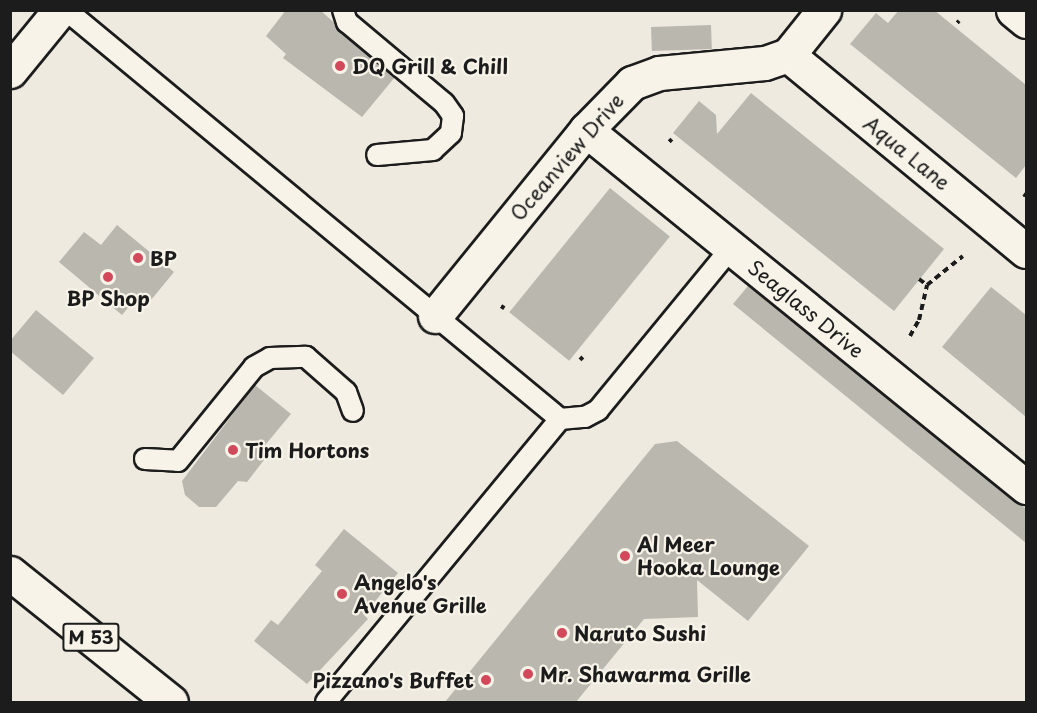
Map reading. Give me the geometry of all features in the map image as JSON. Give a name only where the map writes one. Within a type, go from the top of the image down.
[{"type":"street","points":[[10,71],[60,10]]},
{"type":"street","points":[[788,55],[824,10]]},
{"type":"street","points":[[1013,10],[1026,21]]},
{"type":"street","name":"Oceanview Drive","points":[[435,316],[586,130],[632,83],[659,73],[765,63],[788,55]]},
{"type":"street","name":"Aqua Lane","points":[[788,55],[1026,251]]},
{"type":"street","name":"Seaglass Drive","points":[[586,130],[1026,487]]},
{"type":"street","name":"M 53","points":[[10,573],[171,702]]},
{"type":"lane","points":[[66,10],[560,419],[585,417],[598,410],[731,248]]},
{"type":"lane","points":[[343,10],[347,22],[444,103],[453,116],[451,133],[433,150],[376,155]]},
{"type":"lane","points":[[145,459],[178,461],[254,368],[270,358],[306,357],[346,392],[353,411]]},
{"type":"lane","points":[[326,702],[560,419]]},
{"type":"path","points":[[910,336],[918,325],[927,285],[963,256]]},
{"type":"path","points":[[920,279],[927,285]]},
{"type":"building","name":"DQ Grill & Chill","points":[[286,10],[320,10],[395,77],[362,117],[283,58],[286,54],[266,36]]},
{"type":"building","points":[[899,10],[934,10],[1026,85],[1026,165],[1016,178],[850,44],[876,13],[888,23]]},
{"type":"building","points":[[711,25],[712,49],[652,51],[651,27]]},
{"type":"building","points":[[751,93],[944,249],[894,311],[673,133],[699,101],[716,115],[717,134]]},
{"type":"building","points":[[610,188],[670,236],[569,361],[509,312]]},
{"type":"building","name":"BP Shop","points":[[117,225],[174,272],[151,300],[141,292],[122,315],[59,262],[84,232],[101,245]]},
{"type":"building","points":[[748,286],[1026,509],[1026,543],[733,304]]},
{"type":"building","points":[[991,287],[1026,315],[1026,417],[942,347]]},
{"type":"building","points":[[36,310],[94,358],[63,395],[10,351],[10,341]]},
{"type":"building","name":"Tim Hortons","points":[[255,385],[291,414],[266,444],[267,456],[247,482],[238,481],[216,507],[199,507],[185,495],[182,481]]},
{"type":"building","points":[[677,441],[809,546],[748,621],[697,580],[698,617],[644,619],[576,702],[445,702],[655,444]]},
{"type":"building","name":"Angelo's Avenue Grille","points":[[344,529],[398,573],[364,615],[368,619],[307,684],[254,641],[271,620],[278,625],[322,571],[315,565]]},
{"type":"place","name":"DQ Grill & Chill","points":[[340,66]]},
{"type":"place","name":"BP","points":[[138,258]]},
{"type":"place","name":"BP Shop","points":[[108,277]]},
{"type":"place","name":"Tim Hortons","points":[[233,450]]},
{"type":"place","name":"Al Meer Hooka Lounge","points":[[625,556]]},
{"type":"place","name":"Angelo's Avenue Grille","points":[[342,594]]},
{"type":"place","name":"Naruto Sushi","points":[[562,633]]},
{"type":"place","name":"Mr. Shawarma Grille","points":[[528,674]]},
{"type":"place","name":"Pizzano's Buffet","points":[[486,680]]}]
